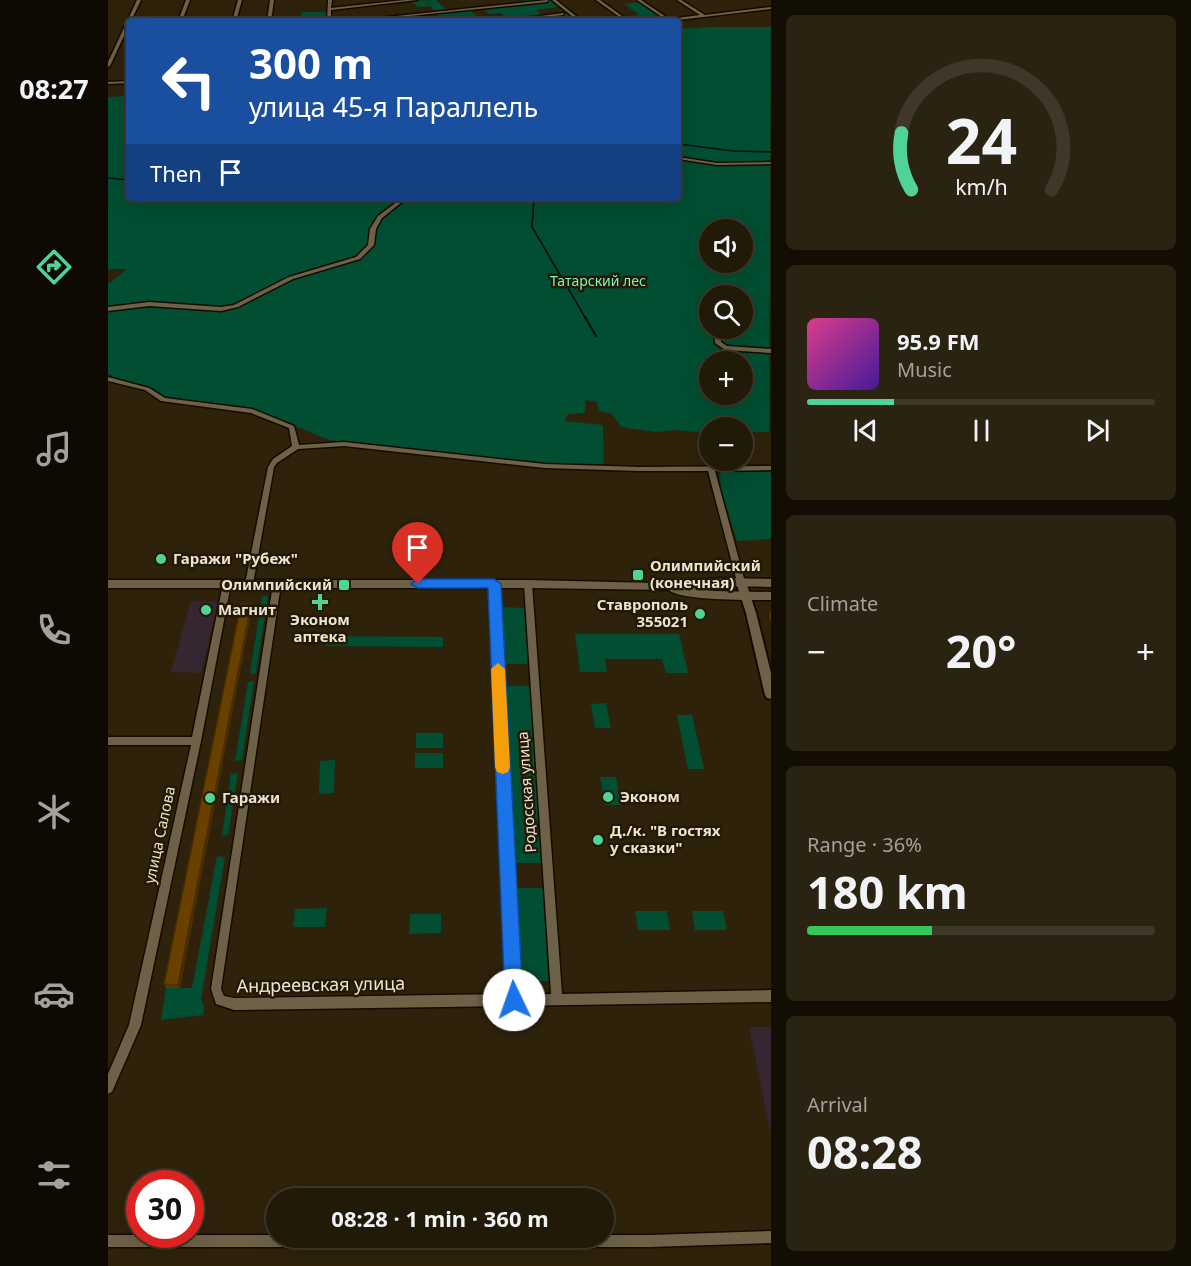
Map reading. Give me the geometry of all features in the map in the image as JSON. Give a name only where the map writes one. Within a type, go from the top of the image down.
[{"type":"main road","points":[[108,584],[656,586],[771,583]]},
{"type":"main road","points":[[656,586],[694,593],[771,596]]},
{"type":"street","points":[[131,18],[139,0]]},
{"type":"street","points":[[181,18],[188,0]]},
{"type":"street","points":[[235,18],[240,0]]},
{"type":"street","points":[[269,18],[272,0]]},
{"type":"street","points":[[329,18],[330,0]]},
{"type":"street","points":[[330,9],[415,0]]},
{"type":"street","points":[[554,0],[576,18]]},
{"type":"street","points":[[598,0],[623,18]]},
{"type":"street","points":[[639,0],[665,18]]},
{"type":"street","points":[[680,0],[705,16]]},
{"type":"street","points":[[380,18],[547,1]]},
{"type":"street","points":[[681,19],[771,8]]},
{"type":"street","points":[[528,18],[563,14]]},
{"type":"street","points":[[108,66],[126,28]]},
{"type":"street","points":[[108,84],[126,82]]},
{"type":"street","points":[[681,158],[717,164],[771,163]]},
{"type":"street","points":[[108,309],[157,304],[213,310],[236,306],[291,278],[358,258],[371,245],[371,230],[376,223],[401,201]]},
{"type":"street","points":[[718,339],[718,343],[725,348],[771,351]]},
{"type":"street","points":[[108,379],[147,389],[163,400],[252,411],[292,427],[296,447]]},
{"type":"street","points":[[249,584],[271,467],[275,461],[296,447],[344,444],[545,465],[699,470]]},
{"type":"street","points":[[753,469],[771,468]]},
{"type":"street","points":[[711,471],[771,695]]},
{"type":"street","name":"улица Салова","points":[[108,1088],[135,1025],[196,741],[226,584]]},
{"type":"street","name":"Андреевская улица","points":[[277,584],[216,989],[220,1000],[234,1004],[771,996]]},
{"type":"street","name":"Родосская улица","points":[[494,584],[514,1000]]},
{"type":"street","name":"Родосская улица","points":[[528,584],[557,999]]},
{"type":"street","points":[[108,741],[196,741]]},
{"type":"street","points":[[108,1241],[650,1241],[771,1237]]},
{"type":"shaded area","points":[[191,601],[218,602],[201,673],[171,672]]},
{"type":"shaded area","points":[[749,1027],[771,1027],[771,1131],[770,1131]]},
{"type":"green space","points":[[436,0],[448,11],[470,10],[479,18],[441,18],[430,6],[418,7],[412,1]]},
{"type":"green space","points":[[525,0],[552,0],[574,18],[557,18],[554,16],[567,14],[558,7],[536,10],[545,18],[506,18],[501,13],[489,14],[483,8],[528,2]]},
{"type":"green space","points":[[640,2],[664,18],[624,18],[623,17],[639,15],[624,4]]},
{"type":"green space","points":[[302,12],[328,12],[328,18],[271,18],[300,17]]},
{"type":"green space","name":"Татарский лес","points":[[771,27],[769,432],[753,432],[753,417],[699,417],[699,432],[674,430],[656,432],[621,427],[612,414],[599,411],[597,402],[585,400],[584,413],[568,414],[565,421],[603,425],[604,463],[595,465],[545,463],[329,440],[252,408],[176,399],[164,396],[152,388],[111,377],[112,375],[108,374],[108,284],[127,269],[108,269],[108,97],[126,96],[126,201],[681,201],[681,29]]},
{"type":"green space","points":[[771,471],[771,539],[737,541],[721,489],[720,472]]},
{"type":"green space","points":[[262,596],[268,596],[256,673],[250,674]]},
{"type":"green space","points":[[501,607],[525,608],[528,664],[503,664]]},
{"type":"green space","points":[[575,634],[679,634],[688,673],[666,673],[662,659],[605,659],[607,672],[580,672]]},
{"type":"green space","points":[[326,636],[443,637],[443,647],[325,646]]},
{"type":"green space","points":[[254,681],[242,760],[235,761],[248,682]]},
{"type":"green space","points":[[504,686],[530,686],[544,863],[514,863]]},
{"type":"green space","points":[[606,703],[611,728],[595,728],[591,704]]},
{"type":"green space","points":[[677,715],[692,715],[704,769],[688,769]]},
{"type":"green space","points":[[416,733],[443,733],[443,748],[416,748]]},
{"type":"green space","points":[[415,753],[443,753],[443,768],[415,768]]},
{"type":"green space","points":[[335,760],[334,793],[319,794],[320,761]]},
{"type":"green space","points":[[238,773],[228,835],[222,836],[231,774]]},
{"type":"green space","points":[[600,777],[616,777],[621,805],[605,805]]},
{"type":"green space","points":[[217,856],[225,857],[201,1000],[204,1005],[203,1015],[161,1020],[166,988],[192,988]]},
{"type":"green space","points":[[515,888],[544,888],[552,981],[521,981]]},
{"type":"green space","points":[[327,908],[325,927],[293,927],[295,909]]},
{"type":"green space","points":[[635,911],[667,911],[670,930],[638,930]]},
{"type":"green space","points":[[692,911],[723,911],[727,930],[695,930]]},
{"type":"green space","points":[[410,914],[441,914],[441,933],[409,934]]},
{"type":"building","name":"Гаражи","points":[[241,604],[251,604],[178,985],[164,984]]},
{"type":"waterway","points":[[681,144],[734,151],[771,152]]},
{"type":"waterway","points":[[108,178],[126,180]]},
{"type":"waterway","points":[[534,201],[532,227],[586,319]]},
{"type":"waterway","points":[[585,317],[596,336]]},
{"type":"slow traffic","points":[[498,669],[503,767]]},
{"type":"place","name":"Гаражи \"Рубеж\"","points":[[161,559]]},
{"type":"place","name":"Олимпийский (конечная)","points":[[638,575]]},
{"type":"place","name":"Олимпийский","points":[[344,585]]},
{"type":"place","name":"Эконом аптека","points":[[320,602]]},
{"type":"place","name":"Магнит","points":[[206,610]]},
{"type":"place","name":"Ставрополь 355021","points":[[700,614]]},
{"type":"place","name":"Эконом","points":[[608,797]]},
{"type":"place","name":"Гаражи","points":[[210,798]]},
{"type":"place","name":"Д./к. \"В гостях у сказки\"","points":[[598,840]]},
{"type":"route","points":[[418,584],[494,584],[514,1000]]}]
